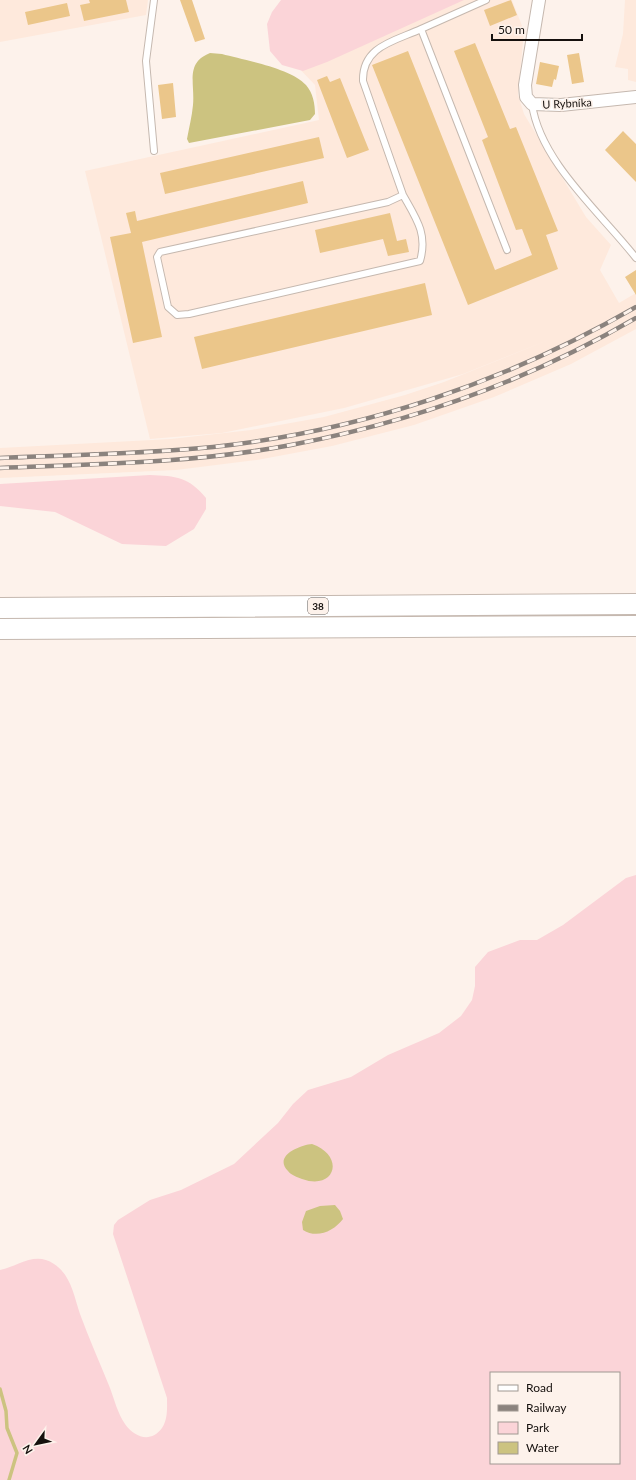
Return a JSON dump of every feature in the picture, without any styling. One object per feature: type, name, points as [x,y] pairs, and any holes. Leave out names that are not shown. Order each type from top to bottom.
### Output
[{"type":"highway","name":"38","points":[[0,608],[636,604]]},
{"type":"highway","name":"38","points":[[0,629],[636,626]]},
{"type":"street","name":"U Rybníka","points":[[539,0],[525,85],[526,97],[532,104],[561,105],[636,97]]},
{"type":"lane","points":[[154,0],[146,60],[154,151]]},
{"type":"lane","points":[[403,195],[388,202],[160,252],[157,256],[168,307],[177,315],[189,314],[420,262],[424,250],[423,236],[415,216],[403,195],[363,81],[363,70],[367,58],[377,49],[486,0]]},
{"type":"lane","points":[[421,29],[507,250]]},
{"type":"lane","points":[[532,104],[537,122],[546,142],[568,177],[584,199],[636,258]]},
{"type":"shaded area","points":[[0,0],[148,0],[146,15],[0,42]]},
{"type":"shaded area","points":[[445,0],[512,0],[524,31],[518,95],[524,114],[586,217],[611,245],[600,270],[619,303],[636,293],[636,329],[571,364],[494,397],[414,425],[332,446],[257,460],[176,470],[0,478],[0,448],[171,439],[251,430],[324,417],[405,395],[444,382],[551,339],[463,374],[344,408],[222,433],[150,439],[85,171],[319,120],[315,85],[293,62]]},
{"type":"shaded area","points":[[625,0],[636,0],[636,82],[628,80],[628,69],[615,67],[623,34]]},
{"type":"green space","points":[[281,0],[464,0],[327,62],[303,71],[282,65],[270,51],[267,24],[272,12]]},
{"type":"green space","points":[[150,475],[175,477],[181,479],[194,486],[206,498],[206,509],[194,529],[166,546],[122,544],[55,512],[0,506],[0,484]]},
{"type":"green space","points":[[636,875],[636,1480],[0,1480],[0,1270],[34,1259],[47,1260],[60,1269],[71,1286],[83,1323],[118,1411],[125,1424],[133,1433],[143,1437],[153,1436],[158,1433],[165,1421],[167,1413],[167,1398],[113,1234],[114,1225],[118,1220],[150,1200],[181,1190],[234,1164],[278,1123],[293,1104],[308,1090],[351,1077],[388,1055],[439,1033],[461,1016],[472,1000],[475,986],[475,967],[488,952],[520,940],[537,940],[563,925],[626,878]]},
{"type":"water","points":[[210,53],[222,54],[267,65],[299,79],[306,85],[312,95],[315,114],[310,120],[189,143],[187,139],[193,105],[194,68],[202,57]]},
{"type":"water","points":[[312,1144],[323,1149],[329,1156],[332,1164],[332,1170],[329,1176],[322,1180],[313,1181],[302,1179],[291,1174],[284,1166],[286,1156],[290,1152]]},
{"type":"water","points":[[335,1205],[340,1211],[343,1219],[335,1227],[319,1234],[308,1233],[303,1230],[302,1222],[306,1211],[320,1206]]},
{"type":"building","points":[[89,0],[126,0],[129,12],[84,21],[80,5],[90,3]]},
{"type":"building","points":[[180,0],[192,0],[205,39],[195,42]]},
{"type":"building","points":[[511,0],[517,15],[490,26],[484,10]]},
{"type":"building","points":[[67,3],[70,16],[28,25],[25,12]]},
{"type":"building","points":[[475,43],[510,129],[516,127],[558,231],[546,235],[558,269],[468,305],[372,65],[408,51],[495,270],[532,255],[522,229],[516,230],[482,140],[488,137],[454,51]]},
{"type":"building","points":[[579,53],[584,82],[572,84],[567,55]]},
{"type":"building","points":[[540,62],[559,66],[556,80],[554,79],[552,87],[536,84]]},
{"type":"building","points":[[327,76],[330,82],[340,78],[369,150],[347,158],[317,80]]},
{"type":"building","points":[[173,83],[176,117],[162,119],[158,85]]},
{"type":"building","points":[[623,131],[636,144],[636,182],[605,150]]},
{"type":"building","points":[[319,137],[324,158],[165,194],[160,173]]},
{"type":"building","points":[[303,181],[308,203],[142,242],[162,337],[133,343],[110,237],[131,233],[126,213],[135,211],[137,221]]},
{"type":"building","points":[[390,213],[397,241],[406,239],[409,252],[388,256],[383,239],[320,253],[315,230]]},
{"type":"building","points":[[636,270],[636,295],[625,277]]},
{"type":"building","points":[[425,283],[432,315],[202,369],[194,337]]},
{"type":"waterway","points":[[0,1389],[6,1411],[7,1428],[17,1453],[9,1480]]},
{"type":"railway","points":[[0,458],[133,453],[213,447],[324,429],[432,399],[484,380],[587,334],[636,307]]},
{"type":"railway","points":[[0,468],[110,464],[219,456],[291,445],[336,435],[381,424],[469,396],[554,361],[636,318]]}]
